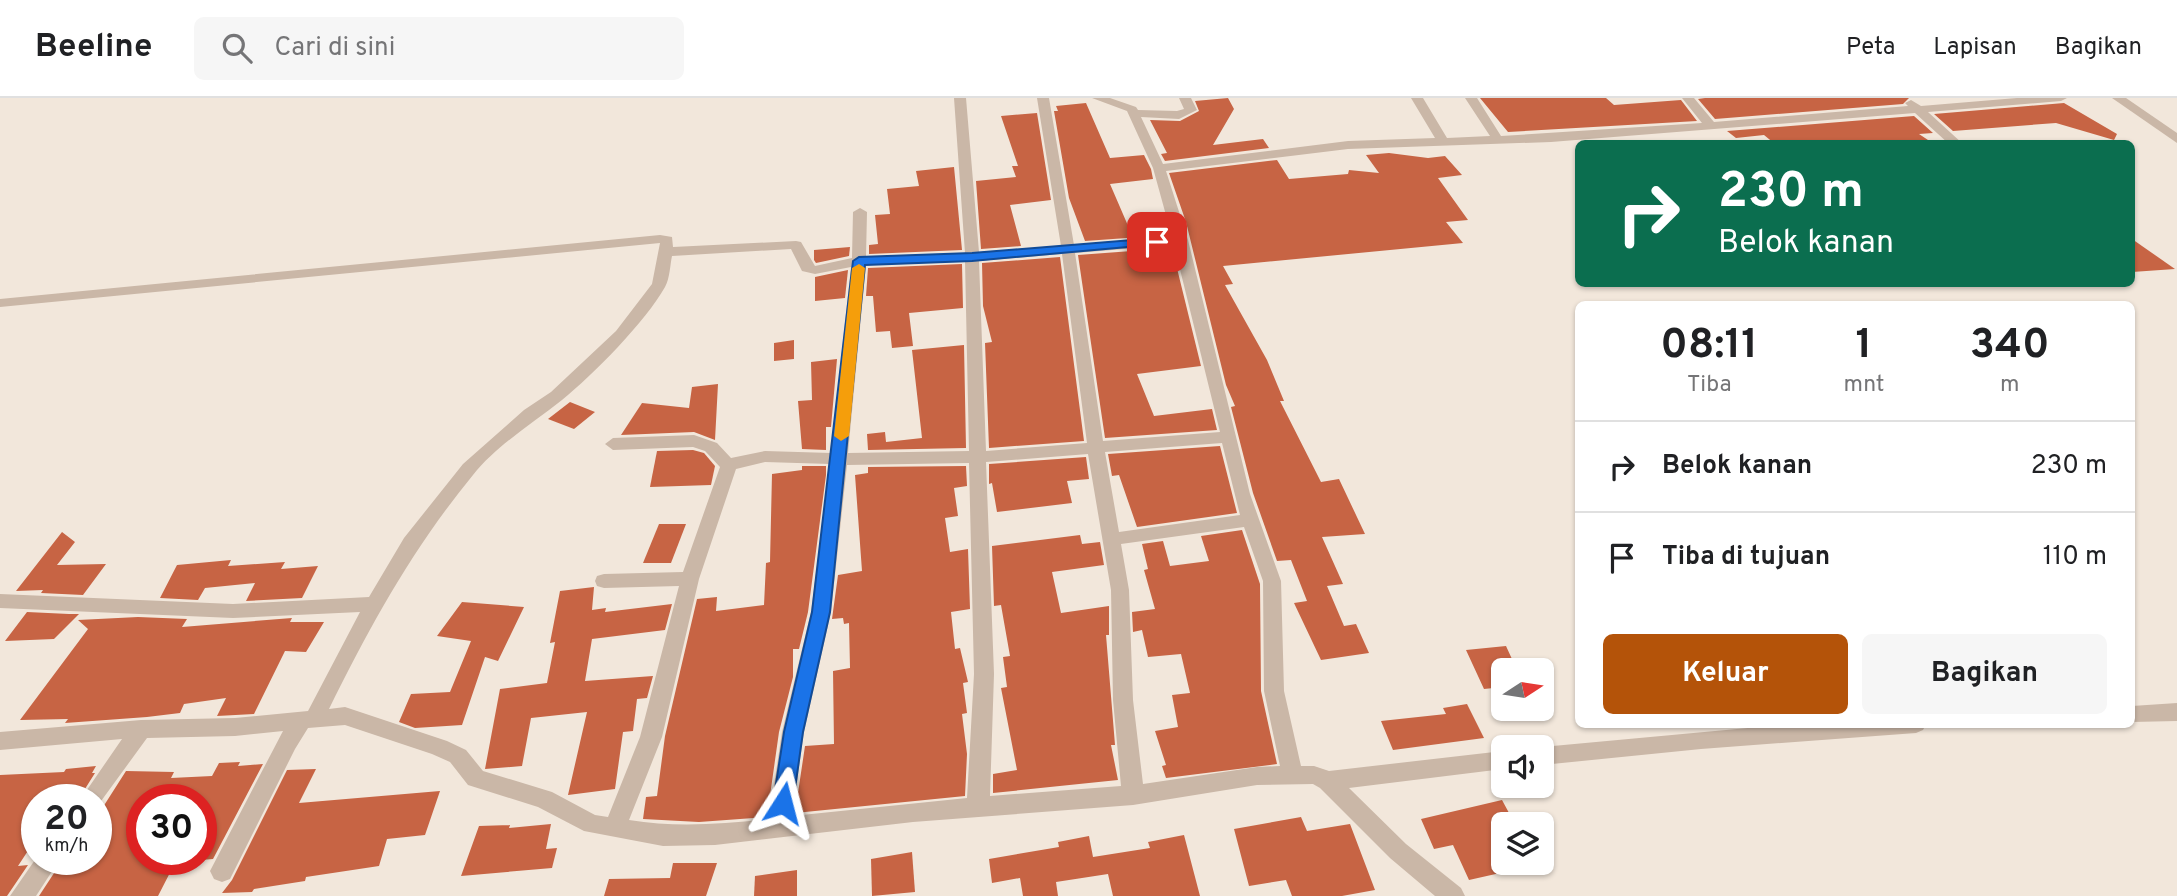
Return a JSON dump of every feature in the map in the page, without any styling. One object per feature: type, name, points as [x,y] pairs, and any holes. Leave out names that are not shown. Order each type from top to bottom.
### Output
[{"type":"street","points":[[960,98],[972,257],[985,674],[978,809]]},
{"type":"street","points":[[1043,98],[1120,590],[1124,699],[1133,795]]},
{"type":"street","points":[[1098,98],[1126,106],[1132,113],[1159,168],[1181,240],[1197,320],[1229,437],[1241,494],[1272,581],[1274,691],[1292,774]]},
{"type":"street","points":[[1132,113],[1183,114],[1191,110],[1185,98]]},
{"type":"street","points":[[1417,98],[1443,141]]},
{"type":"street","points":[[1471,98],[1498,140]]},
{"type":"street","points":[[1688,98],[1710,125]]},
{"type":"street","points":[[1159,168],[1348,145],[1498,140],[1710,125],[1911,103],[2061,98]]},
{"type":"street","points":[[2118,98],[2177,139]]},
{"type":"street","points":[[1911,103],[1952,140]]},
{"type":"street","points":[[779,827],[793,732],[821,612],[859,261],[860,212]]},
{"type":"street","points":[[0,303],[660,239],[667,240],[674,252]]},
{"type":"street","points":[[674,252],[796,245],[810,269],[859,261],[972,257],[1181,240]]},
{"type":"street","points":[[222,871],[287,743],[321,718],[349,646],[410,543],[468,468],[530,414],[557,396],[621,334],[659,285],[674,252]]},
{"type":"street","points":[[615,828],[651,737],[690,579],[729,466],[738,460],[766,457],[978,457],[1229,437]]},
{"type":"street","points":[[613,444],[694,441],[711,447],[729,466]]},
{"type":"street","points":[[1112,539],[1252,520]]},
{"type":"street","points":[[604,581],[690,579]]},
{"type":"street","points":[[0,601],[233,611],[375,604]]},
{"type":"street","points":[[2135,714],[2177,712]]},
{"type":"street","points":[[0,741],[141,729],[235,727],[321,718],[439,747],[458,756],[476,778],[544,799],[592,824],[632,833],[685,836],[913,812],[1133,795],[1257,776],[1314,775],[1328,781],[1398,851],[1453,896]]},
{"type":"street","points":[[1554,755],[1844,728]]},
{"type":"street","points":[[102,784],[141,729]]},
{"type":"street","points":[[1328,781],[1491,762]]},
{"type":"street","points":[[22,896],[38,875]]},
{"type":"building","points":[[1228,98],[1234,109],[1213,145],[1263,139],[1269,148],[1165,161],[1161,154],[1167,153],[1150,120],[1180,121],[1199,111],[1195,101]]},
{"type":"building","points":[[1480,98],[1606,98],[1614,105],[1681,100],[1697,121],[1508,132]]},
{"type":"building","points":[[1909,98],[1903,104],[1715,119],[1698,99]]},
{"type":"building","points":[[1086,103],[1110,158],[1144,155],[1151,169],[1153,179],[1110,184],[1129,228],[1166,224],[1169,235],[1085,241],[1069,198],[1054,111],[1058,111],[1056,106]]},
{"type":"building","points":[[2064,103],[2117,134],[2114,140],[2056,123],[1953,131],[1934,114]]},
{"type":"building","points":[[1037,113],[1051,200],[1010,205],[1021,246],[981,249],[976,181],[1016,177],[1012,166],[1018,166],[1001,116]]},
{"type":"building","points":[[1914,116],[1933,133],[1919,134],[1928,140],[1770,140],[1764,135],[1736,138],[1727,131]]},
{"type":"building","points":[[1389,153],[1428,158],[1445,156],[1462,175],[1438,178],[1468,220],[1446,222],[1463,243],[1223,266],[1233,284],[1225,285],[1267,360],[1284,401],[1280,401],[1321,482],[1339,479],[1365,534],[1322,537],[1343,584],[1327,586],[1344,626],[1356,624],[1369,653],[1321,660],[1294,603],[1307,601],[1291,560],[1277,561],[1253,493],[1231,407],[1235,406],[1226,385],[1186,222],[1169,173],[1277,160],[1289,179],[1348,174],[1349,170],[1379,173],[1366,155]]},
{"type":"building","points":[[954,167],[962,250],[869,254],[869,245],[878,244],[875,215],[890,214],[887,189],[919,186],[916,171]]},
{"type":"building","points":[[2135,241],[2175,269],[2135,272]]},
{"type":"building","points":[[850,247],[849,256],[816,263],[814,260],[814,250]]},
{"type":"building","points":[[1172,248],[1201,366],[1137,374],[1154,416],[1212,409],[1217,430],[1105,438],[1078,255]]},
{"type":"building","points":[[1060,257],[1084,441],[989,448],[985,343],[992,342],[983,306],[982,263]]},
{"type":"building","points":[[962,264],[963,308],[909,313],[913,346],[892,348],[890,331],[876,332],[873,296],[866,296],[868,268]]},
{"type":"building","points":[[848,270],[845,298],[815,301],[815,277]]},
{"type":"building","points":[[794,340],[794,359],[774,361],[774,343]]},
{"type":"building","points":[[964,345],[966,448],[868,450],[867,434],[885,432],[886,442],[922,438],[912,350]]},
{"type":"building","points":[[837,359],[831,427],[826,427],[826,450],[802,449],[798,401],[812,400],[811,362]]},
{"type":"building","points":[[718,384],[715,440],[694,432],[621,435],[642,403],[689,408],[692,387]]},
{"type":"building","points":[[570,402],[595,412],[574,429],[548,419]]},
{"type":"building","points":[[1220,446],[1237,513],[1137,527],[1119,475],[1112,476],[1108,454]]},
{"type":"building","points":[[693,450],[704,453],[715,466],[711,485],[650,487],[657,451]]},
{"type":"building","points":[[1086,457],[1089,479],[1067,481],[1072,503],[997,512],[992,483],[989,484],[989,464]]},
{"type":"building","points":[[802,466],[826,466],[826,475],[808,612],[799,649],[793,649],[793,677],[779,732],[767,817],[699,822],[643,819],[646,797],[657,796],[665,736],[697,599],[717,597],[716,611],[764,605],[766,563],[770,562],[772,474],[802,470]]},
{"type":"building","points":[[966,466],[967,486],[954,488],[958,516],[945,518],[950,552],[968,549],[970,609],[951,612],[955,649],[960,648],[968,682],[963,683],[967,713],[962,714],[967,754],[965,796],[795,813],[805,746],[834,744],[833,671],[850,668],[849,623],[844,624],[843,618],[832,619],[838,575],[862,571],[855,475],[868,473],[868,467]]},
{"type":"building","points":[[659,524],[686,524],[671,563],[643,563]]},
{"type":"building","points":[[1242,530],[1260,584],[1261,691],[1277,764],[1166,778],[1162,766],[1166,765],[1155,731],[1178,727],[1172,695],[1190,693],[1181,654],[1148,657],[1142,630],[1133,632],[1132,612],[1155,609],[1144,570],[1148,569],[1142,544],[1163,541],[1170,566],[1209,561],[1201,536]]},
{"type":"building","points":[[62,532],[75,542],[57,565],[106,564],[83,595],[41,593],[43,590],[16,591]]},
{"type":"building","points":[[1080,535],[1082,544],[1100,542],[1104,565],[1052,572],[1061,613],[1109,606],[1109,635],[1106,635],[1115,745],[1111,745],[1118,780],[993,793],[993,774],[1017,770],[1001,688],[1007,687],[1003,657],[1010,656],[1001,605],[994,606],[992,546]]},
{"type":"building","points":[[231,560],[228,566],[285,562],[281,569],[318,566],[302,598],[246,601],[255,583],[205,588],[198,600],[160,598],[177,565]]},
{"type":"building","points":[[594,587],[592,610],[606,608],[605,612],[672,604],[665,630],[592,639],[585,681],[653,676],[647,698],[637,699],[633,731],[623,732],[615,789],[568,795],[587,712],[531,718],[522,766],[485,769],[500,689],[547,683],[555,642],[550,643],[560,591]]},
{"type":"building","points":[[462,602],[524,607],[498,661],[485,657],[462,725],[415,728],[399,722],[411,694],[450,692],[471,641],[437,636]]},
{"type":"building","points":[[27,612],[79,614],[54,639],[5,641]]},
{"type":"building","points":[[138,617],[187,619],[182,627],[292,618],[290,622],[324,622],[306,652],[285,651],[254,714],[217,716],[226,698],[184,704],[180,713],[147,717],[65,723],[68,719],[20,720],[88,629],[78,620]]},
{"type":"building","points":[[1506,646],[1512,658],[1491,658],[1491,688],[1484,689],[1466,650]]},
{"type":"building","points":[[1467,704],[1484,738],[1393,750],[1381,721],[1446,714],[1443,708]]},
{"type":"building","points":[[240,762],[238,766],[263,764],[217,851],[217,784],[126,784],[126,875],[169,875],[158,896],[39,896],[53,875],[112,875],[112,793],[126,771],[174,772],[171,778],[212,776],[219,763]]},
{"type":"building","points":[[96,766],[88,784],[21,784],[21,861],[18,866],[21,866],[21,875],[7,896],[0,896],[0,775],[64,772],[66,769]]},
{"type":"building","points":[[316,769],[299,803],[440,791],[425,835],[387,839],[379,866],[306,877],[305,881],[254,889],[252,892],[222,893],[232,880],[287,770]]},
{"type":"building","points":[[1502,800],[1508,812],[1491,812],[1491,875],[1469,880],[1453,845],[1434,849],[1421,819]]},
{"type":"building","points":[[1301,817],[1307,831],[1350,824],[1375,890],[1342,896],[1292,896],[1286,880],[1249,886],[1234,829]]},
{"type":"building","points":[[551,824],[546,849],[557,848],[552,868],[461,876],[479,826],[510,825],[509,828]]},
{"type":"building","points":[[1184,835],[1200,896],[1113,896],[1108,874],[1056,882],[1058,896],[1023,896],[1020,878],[992,883],[989,859],[1059,847],[1058,842],[1089,836],[1093,857],[1150,848],[1148,842]]},
{"type":"building","points":[[912,852],[915,892],[872,896],[871,859]]},
{"type":"building","points":[[673,863],[717,863],[706,896],[604,896],[609,879],[670,878]]},
{"type":"building","points":[[797,870],[797,896],[754,896],[755,876]]},
{"type":"slow traffic","points":[[841,436],[859,268]]},
{"type":"route","points":[[783,803],[793,732],[821,612],[859,261],[972,257],[1157,242]]}]
